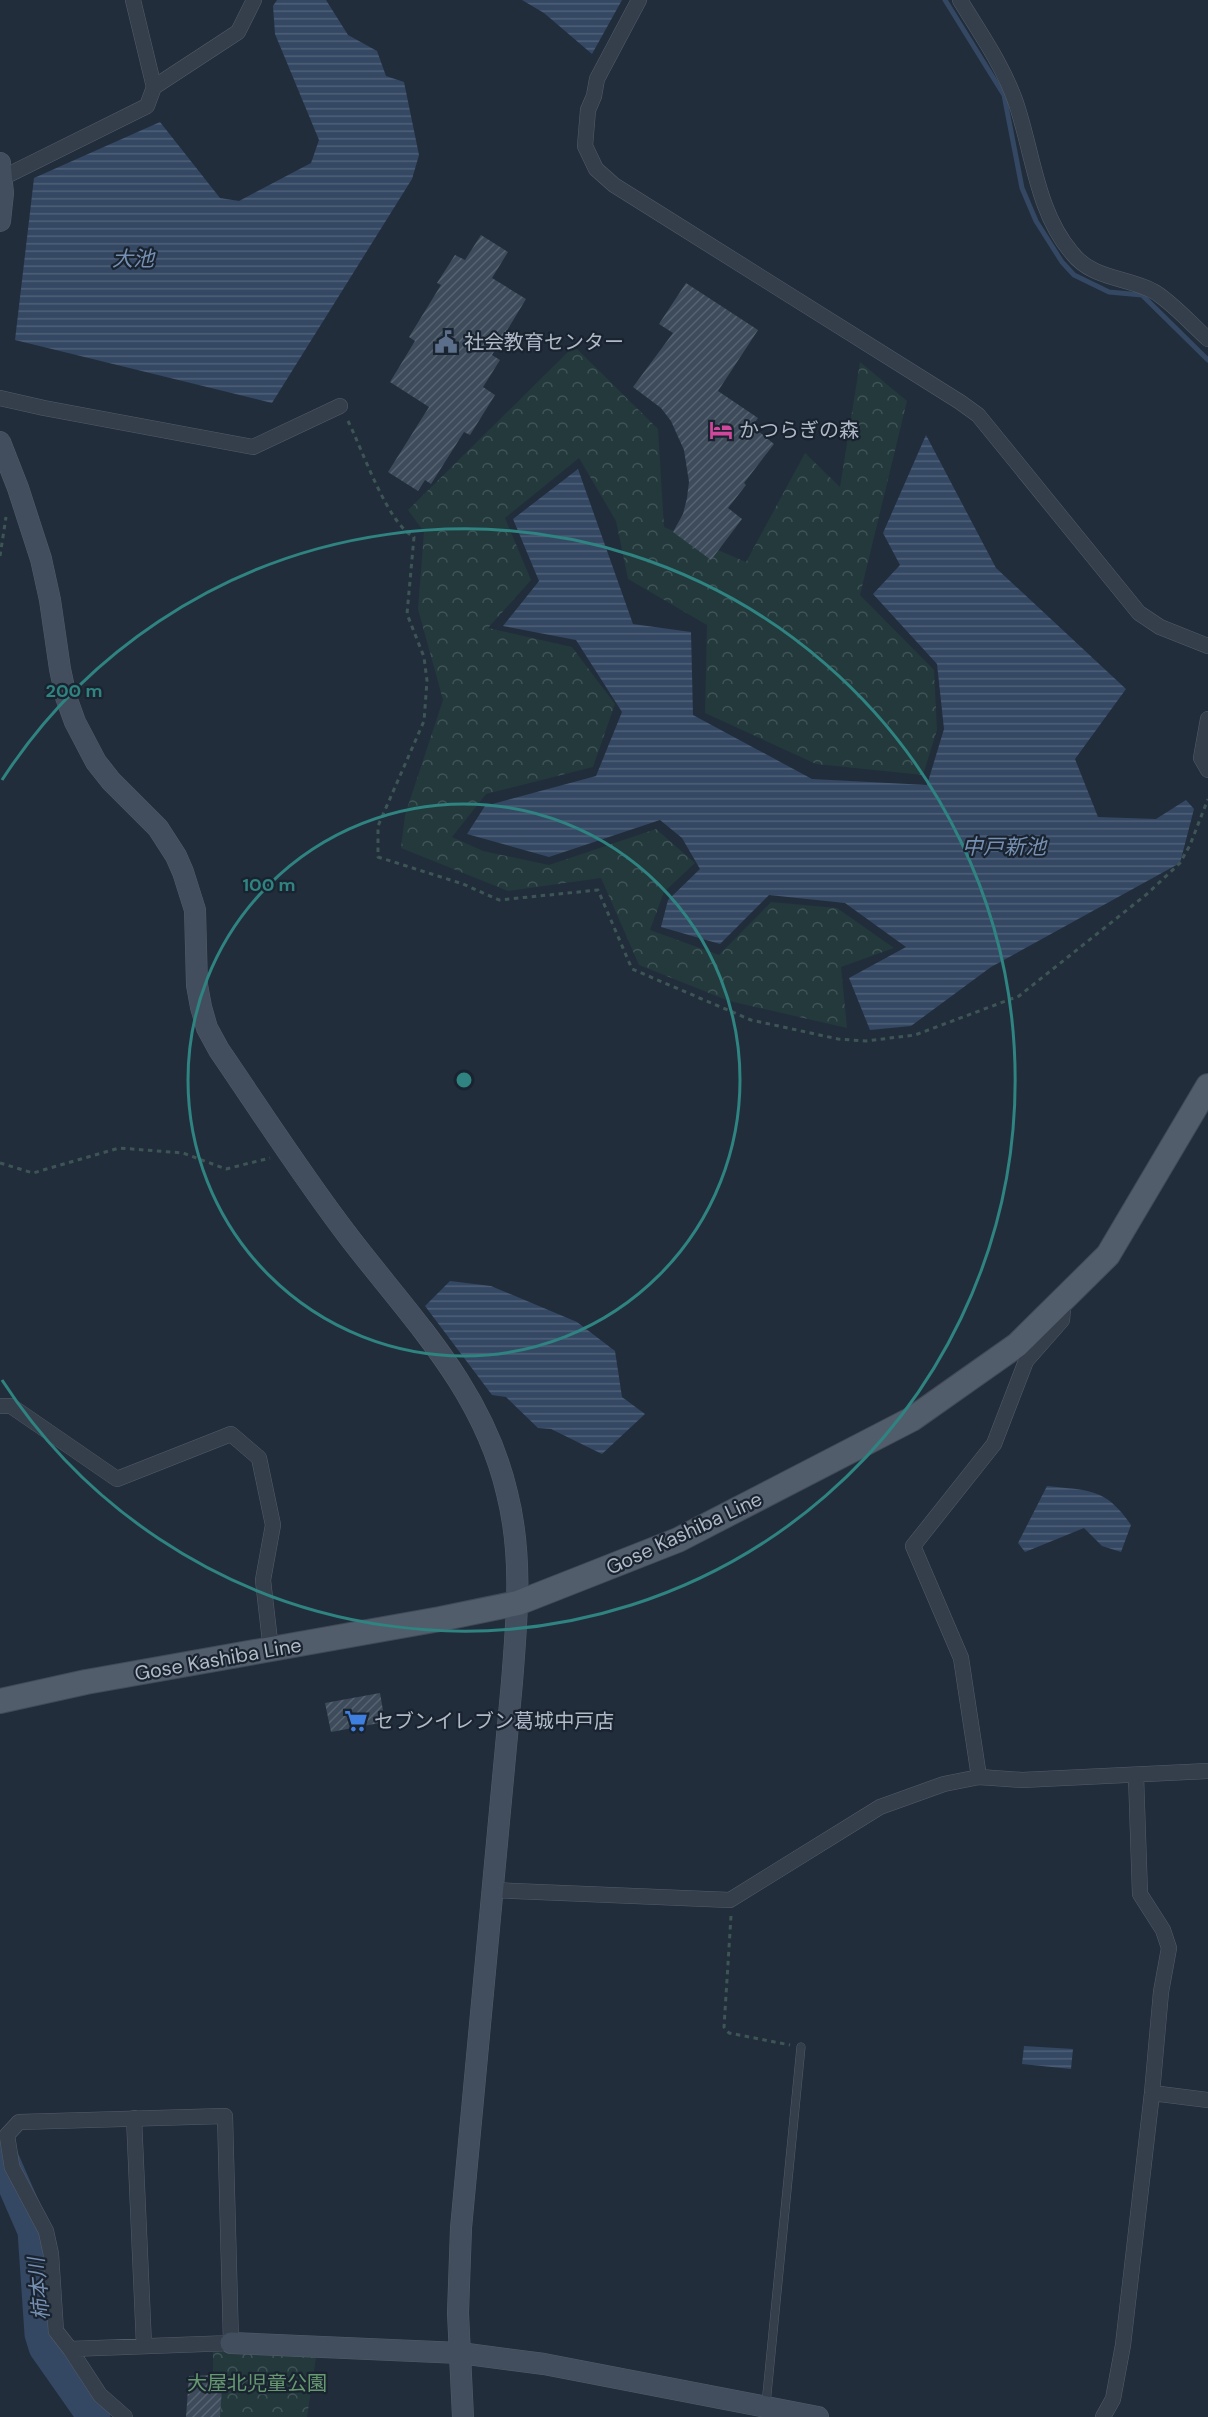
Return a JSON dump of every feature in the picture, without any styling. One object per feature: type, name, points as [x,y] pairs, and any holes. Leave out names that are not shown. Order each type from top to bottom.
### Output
[{"type":"main road","name":"Gose Kashiba Line","points":[[0,1701],[86,1682],[271,1650],[518,1603],[678,1540],[912,1419],[1016,1360],[1065,1298],[1108,1255],[1208,1086]]},
{"type":"street","points":[[0,221],[1,171],[147,106],[154,87],[133,0]]},
{"type":"street","points":[[154,87],[238,32],[254,0]]},
{"type":"street","points":[[639,0],[597,79],[594,96],[588,110],[585,146],[597,169],[614,185],[978,415],[1139,613],[1160,627],[1208,646]]},
{"type":"street","points":[[960,0],[1005,74],[1016,102],[1045,204],[1056,231],[1073,255],[1092,270],[1112,278],[1135,282],[1156,293],[1208,339]]},
{"type":"street","points":[[0,398],[253,447],[340,406]]},
{"type":"street","points":[[0,442],[18,488],[41,560],[50,600],[60,669],[66,697],[75,722],[96,762],[111,781],[151,820],[176,856],[195,910],[197,985],[207,1028],[219,1050],[349,1238],[452,1368],[470,1397],[496,1456],[507,1491],[519,1570],[518,1603],[461,2228],[458,2302],[463,2417]]},
{"type":"street","points":[[1208,719],[1202,758],[1208,770]]},
{"type":"street","points":[[979,1777],[961,1658],[913,1546],[994,1444],[1016,1360]]},
{"type":"street","points":[[0,1406],[11,1406],[117,1479],[231,1434],[259,1458],[273,1525],[263,1580],[271,1650]]},
{"type":"street","points":[[493,1890],[732,1899],[880,1807],[944,1784],[979,1777],[1022,1780],[1208,1771]]},
{"type":"street","points":[[1103,2417],[1113,2399],[1123,2345],[1152,2093],[1161,1992],[1170,1948],[1163,1930],[1140,1894],[1136,1776]]},
{"type":"street","points":[[1152,2093],[1208,2100]]},
{"type":"street","points":[[125,2417],[100,2395],[56,2331],[51,2254],[46,2231],[12,2167],[7,2135],[19,2122],[225,2116],[231,2343]]},
{"type":"street","points":[[134,2118],[144,2345]]},
{"type":"street","points":[[70,2349],[231,2343],[460,2353],[544,2364],[761,2410],[818,2417]]},
{"type":"lane","points":[[761,2410],[801,2047]]},
{"type":"path","points":[[340,406],[393,518],[405,533],[414,537],[407,614],[424,657],[427,681],[424,721],[378,826],[378,857],[463,884],[499,900],[598,890],[632,969],[750,1020],[838,1039],[866,1041],[915,1035],[1019,996],[1146,894],[1180,862],[1190,845],[1208,799]]},
{"type":"path","points":[[0,1163],[33,1173],[119,1148],[183,1153],[226,1169],[290,1154]]},
{"type":"path","points":[[732,1899],[724,2026],[729,2033],[801,2047]]},
{"type":"green space","points":[[574,346],[658,429],[664,527],[746,562],[805,453],[840,487],[860,362],[907,401],[860,595],[934,670],[937,730],[923,775],[816,764],[705,713],[707,625],[628,579],[616,521],[579,458],[505,518],[531,580],[488,628],[572,647],[615,704],[593,767],[486,794],[452,837],[483,851],[549,865],[656,829],[695,863],[664,892],[650,930],[719,955],[771,902],[837,908],[894,948],[841,967],[847,1028],[729,1001],[639,965],[601,878],[508,891],[401,848],[405,815],[443,700],[418,609],[424,532],[408,510]]},
{"type":"green space","name":"大屋北児童公園","points":[[213,2347],[317,2351],[307,2417],[220,2417],[223,2376],[213,2375]]},
{"type":"water","name":"大池","points":[[277,0],[326,0],[348,35],[377,51],[386,76],[404,82],[419,155],[412,179],[272,403],[15,340],[34,178],[160,122],[220,198],[239,201],[311,163],[319,140],[275,34],[273,6]]},
{"type":"water","points":[[522,0],[622,0],[592,54],[544,13]]},
{"type":"water","name":"中戸新池","points":[[926,435],[996,568],[1126,689],[1075,759],[1098,817],[1156,819],[1186,800],[1194,809],[1180,863],[991,967],[911,1026],[870,1030],[849,978],[906,947],[845,903],[769,895],[720,944],[661,927],[668,900],[700,869],[682,838],[660,820],[549,857],[467,834],[485,806],[596,776],[622,712],[576,640],[503,626],[539,581],[513,519],[578,469],[633,624],[691,632],[693,715],[812,779],[927,785],[944,729],[937,664],[873,594],[900,565],[883,533]]},
{"type":"water","points":[[450,1281],[491,1286],[577,1322],[615,1351],[622,1397],[645,1414],[602,1454],[551,1429],[538,1428],[506,1397],[492,1395],[425,1306]]},
{"type":"water","points":[[1047,1486],[1095,1493],[1113,1504],[1131,1525],[1121,1552],[1102,1546],[1084,1528],[1025,1552],[1018,1543]]},
{"type":"water","points":[[1024,2046],[1073,2049],[1071,2069],[1022,2064]]},
{"type":"building","points":[[481,235],[508,252],[492,278],[526,299],[492,355],[500,360],[483,387],[495,395],[470,435],[464,432],[431,484],[425,480],[418,491],[388,472],[429,407],[390,382],[415,341],[409,337],[441,285],[437,283],[455,255],[465,260]]},
{"type":"building","points":[[686,283],[758,330],[718,391],[758,418],[752,426],[774,444],[728,508],[742,519],[711,560],[673,532],[683,514],[687,498],[689,482],[684,450],[671,421],[661,408],[633,387],[673,333],[659,324]]},
{"type":"building","points":[[380,1693],[385,1722],[331,1732],[325,1703]]},
{"type":"building","points":[[223,2375],[220,2417],[186,2417],[189,2376]]},
{"type":"waterway","points":[[945,0],[1004,95],[1022,188],[1036,221],[1062,262],[1074,275],[1109,292],[1142,295],[1208,360]]},
{"type":"waterway","name":"柿本川","points":[[0,2153],[34,2231],[41,2334],[45,2347],[94,2417]]},
{"type":"place","name":"社会教育センター","points":[[446,342]]},
{"type":"place","name":"かつらぎの森","points":[[721,430]]},
{"type":"place","name":"セブンイレブン葛城中戸店","points":[[356,1721]]}]
